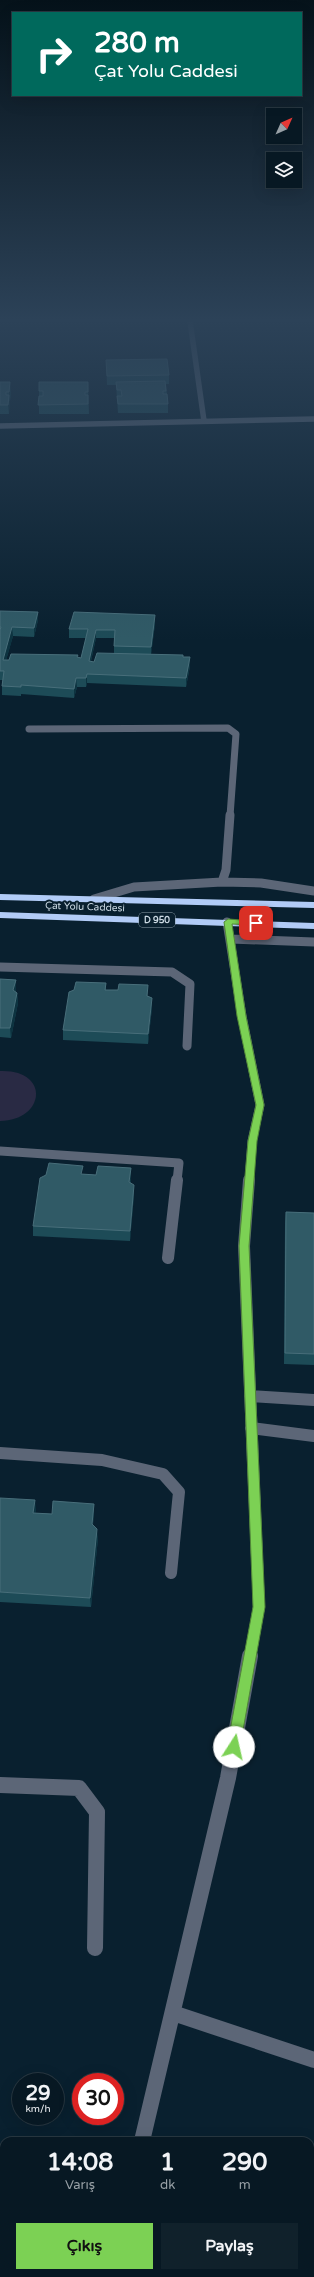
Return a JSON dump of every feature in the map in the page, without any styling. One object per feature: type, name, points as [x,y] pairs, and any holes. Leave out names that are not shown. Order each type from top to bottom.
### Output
[{"type":"highway","name":"Çat Yolu Caddesi","points":[[0,897],[314,905]]},
{"type":"highway","name":"Çat Yolu Caddesi","points":[[0,915],[314,926]]},
{"type":"street","points":[[29,729],[204,727],[228,728],[236,734],[226,870],[222,882]]},
{"type":"street","points":[[94,899],[134,887],[222,882],[261,883],[314,891]]},
{"type":"street","points":[[143,2137],[228,1778],[259,1607],[244,1246],[252,1141],[260,1105],[242,1016],[228,922]]},
{"type":"street","points":[[231,939],[314,942]]},
{"type":"street","points":[[0,966],[172,972],[190,984],[187,1046]]},
{"type":"street","points":[[0,1152],[179,1163],[168,1258]]},
{"type":"street","points":[[250,1396],[314,1400]]},
{"type":"street","points":[[251,1428],[314,1436]]},
{"type":"street","points":[[0,1453],[102,1460],[163,1474],[179,1492],[171,1573]]},
{"type":"street","points":[[0,1785],[79,1788],[97,1812],[95,1948]]},
{"type":"street","points":[[173,2013],[314,2060]]},
{"type":"shaded area","points":[[0,1071],[16,1073],[28,1078],[34,1086],[36,1095],[33,1104],[26,1112],[15,1118],[0,1121]]},
{"type":"building","points":[[0,611],[38,612],[34,628],[12,627],[3,660],[9,660],[11,654],[78,655],[77,657],[81,658],[88,629],[69,629],[74,612],[155,615],[151,647],[114,646],[115,630],[96,630],[89,661],[94,662],[97,653],[183,655],[183,657],[190,657],[186,678],[87,674],[86,678],[76,678],[74,689],[21,685],[21,687],[2,686],[4,671],[0,671]]},
{"type":"building","points":[[0,979],[16,980],[13,990],[17,993],[10,1028],[0,1028]]},
{"type":"building","points":[[76,982],[106,983],[105,990],[118,990],[119,984],[148,985],[147,996],[152,998],[148,1034],[63,1030],[69,992],[74,990]]},
{"type":"building","points":[[49,1163],[83,1166],[81,1174],[96,1175],[98,1166],[131,1168],[129,1182],[134,1185],[130,1231],[33,1226],[40,1178],[46,1175]]},
{"type":"building","points":[[286,1212],[314,1213],[314,1354],[285,1353]]},
{"type":"building","points":[[0,1498],[35,1500],[33,1513],[52,1514],[53,1501],[94,1504],[92,1524],[97,1529],[90,1598],[0,1592]]},
{"type":"route","points":[[234,1747],[259,1607],[244,1246],[252,1141],[260,1105],[242,1016],[228,922],[256,923]]}]
